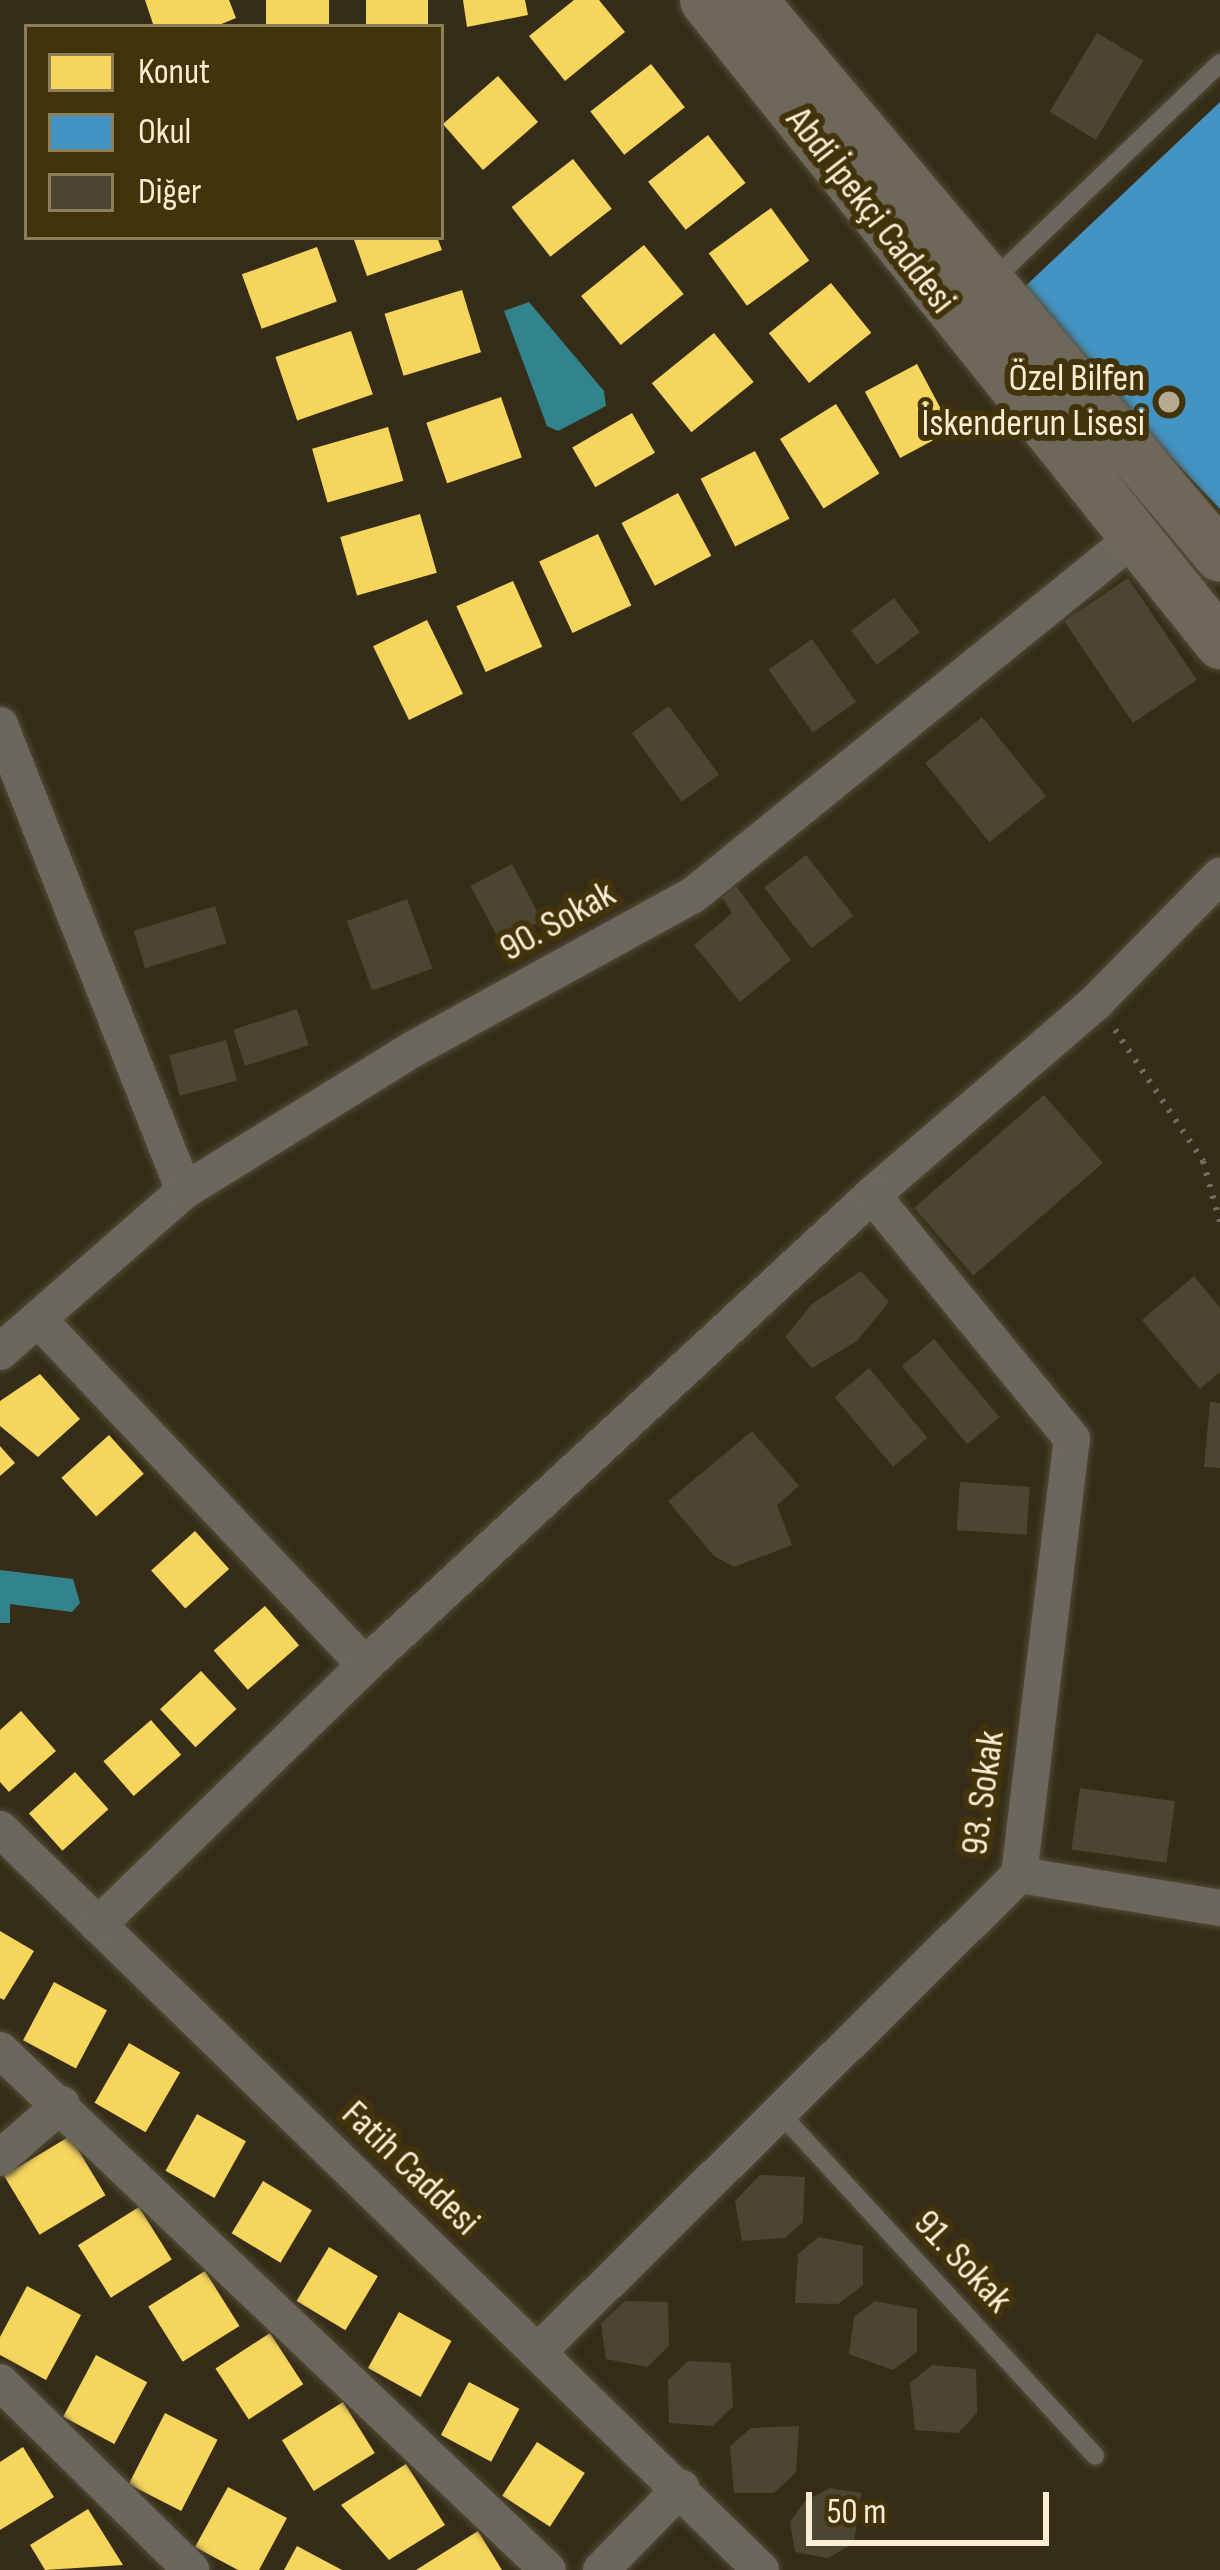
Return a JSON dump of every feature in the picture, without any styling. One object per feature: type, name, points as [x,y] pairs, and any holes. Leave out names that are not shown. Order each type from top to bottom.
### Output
[{"type":"street","name":"Abdi İpekçi Caddesi","points":[[705,0],[908,262],[1220,644]]},
{"type":"street","name":"Abdi İpekçi Caddesi","points":[[751,0],[983,259],[1220,556]]},
{"type":"street","name":"90. Sokak","points":[[0,1352],[184,1191],[415,1048],[692,896],[1136,536]]},
{"type":"street","points":[[0,725],[12,797],[184,1191]]},
{"type":"street","points":[[98,1925],[364,1665],[872,1195],[1096,1002],[1220,876]]},
{"type":"street","name":"93. Sokak","points":[[539,2351],[1019,1875],[1072,1439],[872,1195]]},
{"type":"street","points":[[38,1319],[364,1665]]},
{"type":"street","name":"Fatih Caddesi","points":[[0,1828],[761,2570]]},
{"type":"street","points":[[1019,1875],[1220,1907]]},
{"type":"street","points":[[0,2050],[548,2570]]},
{"type":"street","points":[[0,2158],[62,2104]]},
{"type":"street","points":[[0,2382],[191,2570]]},
{"type":"street","points":[[601,2570],[681,2488]]},
{"type":"lane","points":[[983,259],[1220,63]]},
{"type":"lane","name":"91. Sokak","points":[[779,2112],[1095,2456]]},
{"type":"path","points":[[1096,1002],[1203,1161],[1220,1222]]},
{"type":"water","points":[[529,302],[604,391],[606,406],[558,431],[547,426],[504,311]]},
{"type":"water","points":[[0,1570],[73,1579],[80,1603],[72,1612],[10,1604],[10,1623],[0,1623]]},
{"type":"building: Konut","points":[[145,0],[229,0],[236,18],[221,24],[153,24]]},
{"type":"building: Konut","points":[[266,0],[329,0],[329,24],[266,24]]},
{"type":"building: Konut","points":[[366,0],[428,0],[428,24],[366,24]]},
{"type":"building: Konut","points":[[463,0],[525,0],[528,15],[467,27]]},
{"type":"building: Konut","points":[[574,0],[599,0],[625,32],[565,81],[529,36]]},
{"type":"building: Konut","points":[[651,64],[685,107],[624,155],[590,111]]},
{"type":"building: Konut","points":[[498,76],[538,122],[483,170],[444,123]]},
{"type":"building: Konut","points":[[708,135],[746,183],[686,230],[648,182]]},
{"type":"building: Konut","points":[[573,159],[612,209],[550,257],[512,207]]},
{"type":"building: Konut","points":[[771,208],[809,261],[747,306],[709,253]]},
{"type":"building: Konut","points":[[354,240],[438,240],[442,250],[367,276]]},
{"type":"building: Konut","points":[[644,245],[684,294],[621,345],[581,296]]},
{"type":"building: Konut","points":[[317,247],[337,302],[262,329],[242,274]]},
{"type":"building: Konut","points":[[831,283],[871,333],[809,383],[769,333]]},
{"type":"building: Konut","points":[[462,290],[481,352],[404,376],[385,314]]},
{"type":"building: Konut","points":[[351,331],[373,394],[297,420],[275,357]]},
{"type":"building: Konut","points":[[714,333],[754,382],[691,432],[652,383]]},
{"type":"building: Konut","points":[[917,364],[952,430],[900,458],[865,392]]},
{"type":"building: Konut","points":[[501,397],[522,458],[447,483],[426,423]]},
{"type":"building: Konut","points":[[836,404],[879,474],[823,509],[780,439]]},
{"type":"building: Konut","points":[[632,413],[655,453],[595,487],[572,448]]},
{"type":"building: Konut","points":[[388,427],[403,481],[327,503],[312,449]]},
{"type":"building: Konut","points":[[755,451],[790,519],[735,546],[701,479]]},
{"type":"building: Konut","points":[[678,493],[711,556],[655,586],[621,523]]},
{"type":"building: Konut","points":[[420,514],[437,573],[357,596],[340,537]]},
{"type":"building: Konut","points":[[598,534],[631,606],[572,633],[539,561]]},
{"type":"building: Konut","points":[[513,581],[542,647],[486,672],[456,606]]},
{"type":"building: Konut","points":[[427,620],[463,694],[409,720],[373,646]]},
{"type":"building: Konut","points":[[40,1374],[80,1419],[38,1457],[0,1426],[0,1401]]},
{"type":"building: Konut","points":[[109,1435],[144,1474],[96,1516],[61,1478]]},
{"type":"building: Konut","points":[[0,1446],[15,1463],[0,1476]]},
{"type":"building: Konut","points":[[195,1531],[229,1569],[185,1608],[151,1570]]},
{"type":"building: Konut","points":[[265,1606],[299,1645],[248,1690],[214,1651]]},
{"type":"building: Konut","points":[[201,1671],[236,1709],[196,1747],[160,1709]]},
{"type":"building: Konut","points":[[21,1711],[56,1751],[9,1792],[0,1782],[0,1730]]},
{"type":"building: Konut","points":[[151,1720],[181,1755],[134,1796],[103,1761]]},
{"type":"building: Konut","points":[[75,1772],[108,1809],[62,1851],[29,1813]]},
{"type":"building: Konut","points":[[0,1931],[34,1951],[4,2000],[0,1998]]},
{"type":"building: Konut","points":[[54,1982],[107,2010],[76,2068],[23,2040]]},
{"type":"building: Konut","points":[[129,2043],[180,2072],[146,2132],[94,2103]]},
{"type":"building: Konut","points":[[197,2114],[246,2141],[214,2198],[165,2171]]},
{"type":"building: Konut","points":[[70,2136],[106,2195],[40,2235],[4,2176]]},
{"type":"building: Konut","points":[[263,2181],[312,2210],[280,2263],[232,2233]]},
{"type":"building: Konut","points":[[139,2207],[172,2260],[111,2298],[78,2245]]},
{"type":"building: Konut","points":[[329,2247],[378,2276],[345,2330],[297,2301]]},
{"type":"building: Konut","points":[[205,2271],[239,2326],[183,2362],[148,2307]]},
{"type":"building: Konut","points":[[27,2286],[81,2315],[46,2380],[0,2355],[0,2337]]},
{"type":"building: Konut","points":[[399,2312],[451,2341],[420,2397],[368,2368]]},
{"type":"building: Konut","points":[[270,2333],[303,2384],[249,2420],[215,2368]]},
{"type":"building: Konut","points":[[96,2355],[147,2382],[114,2444],[63,2417]]},
{"type":"building: Konut","points":[[469,2382],[519,2409],[491,2462],[441,2435]]},
{"type":"building: Konut","points":[[343,2402],[375,2453],[314,2491],[282,2440]]},
{"type":"building: Konut","points":[[165,2413],[218,2440],[181,2511],[129,2484]]},
{"type":"building: Konut","points":[[537,2442],[585,2473],[550,2527],[502,2496]]},
{"type":"building: Konut","points":[[23,2447],[54,2497],[0,2530],[0,2462]]},
{"type":"building: Konut","points":[[406,2464],[445,2525],[389,2560],[341,2505]]},
{"type":"building: Konut","points":[[228,2487],[287,2518],[259,2570],[238,2570],[195,2547]]},
{"type":"building: Konut","points":[[88,2509],[123,2565],[45,2570],[30,2545]]},
{"type":"building: Konut","points":[[478,2531],[502,2570],[416,2570]]},
{"type":"building: Konut","points":[[297,2546],[342,2570],[284,2570]]},
{"type":"building: Okul","name":"Özel Bilfen İskenderun Lisesi","points":[[1220,102],[1220,509],[1016,295]]},
{"type":"building: Diğer","points":[[1097,33],[1143,61],[1096,140],[1050,112]]},
{"type":"building: Diğer","points":[[1128,578],[1197,680],[1133,723],[1064,621]]},
{"type":"building: Diğer","points":[[894,598],[920,632],[877,665],[851,630]]},
{"type":"building: Diğer","points":[[812,639],[856,702],[813,732],[769,669]]},
{"type":"building: Diğer","points":[[669,706],[719,775],[682,802],[632,733]]},
{"type":"building: Diğer","points":[[982,717],[1046,796],[989,842],[925,763]]},
{"type":"building: Diğer","points":[[806,855],[853,916],[812,948],[764,888]]},
{"type":"building: Diğer","points":[[512,864],[542,921],[501,943],[471,886]]},
{"type":"building: Diğer","points":[[736,886],[791,960],[740,1002],[694,945],[732,913],[722,897]]},
{"type":"building: Diğer","points":[[407,899],[432,969],[372,990],[347,921]]},
{"type":"building: Diğer","points":[[215,906],[226,943],[145,968],[134,931]]},
{"type":"building: Diğer","points":[[297,1009],[309,1045],[245,1066],[233,1030]]},
{"type":"building: Diğer","points":[[226,1040],[237,1081],[180,1096],[169,1055]]},
{"type":"building: Diğer","points":[[1044,1095],[1103,1163],[973,1276],[914,1208]]},
{"type":"building: Diğer","points":[[861,1271],[889,1302],[857,1341],[812,1368],[785,1337],[812,1304]]},
{"type":"building: Diğer","points":[[1194,1276],[1220,1308],[1220,1372],[1200,1389],[1142,1320]]},
{"type":"building: Diğer","points":[[934,1339],[1000,1417],[967,1444],[902,1366]]},
{"type":"building: Diğer","points":[[869,1368],[927,1438],[893,1467],[835,1397]]},
{"type":"building: Diğer","points":[[1210,1402],[1220,1403],[1220,1468],[1204,1467]]},
{"type":"building: Diğer","points":[[752,1431],[799,1486],[777,1505],[792,1545],[734,1567],[714,1556],[668,1501]]},
{"type":"building: Diğer","points":[[960,1482],[1030,1487],[1026,1535],[957,1530]]},
{"type":"building: Diğer","points":[[1080,1788],[1175,1801],[1166,1863],[1071,1849]]},
{"type":"building: Diğer","points":[[760,2175],[805,2177],[803,2222],[785,2238],[742,2241],[735,2201]]},
{"type":"building: Diğer","points":[[819,2237],[863,2246],[863,2285],[838,2304],[795,2303],[798,2254]]},
{"type":"building: Diğer","points":[[625,2301],[668,2302],[669,2346],[647,2367],[606,2359],[601,2323]]},
{"type":"building: Diğer","points":[[875,2301],[917,2309],[917,2352],[893,2370],[849,2354],[854,2317]]},
{"type":"building: Diğer","points":[[688,2361],[731,2363],[733,2406],[713,2426],[669,2423],[668,2380]]},
{"type":"building: Diğer","points":[[932,2365],[976,2369],[977,2413],[958,2433],[915,2430],[910,2383]]},
{"type":"building: Diğer","points":[[799,2426],[796,2472],[774,2493],[734,2493],[730,2446],[751,2428]]},
{"type":"building: Diğer","points":[[830,2488],[861,2493],[854,2543],[828,2558],[795,2552],[790,2522],[805,2501]]},
{"type":"place","name":"Özel Bilfen İskenderun Lisesi","points":[[1169,402]]}]
